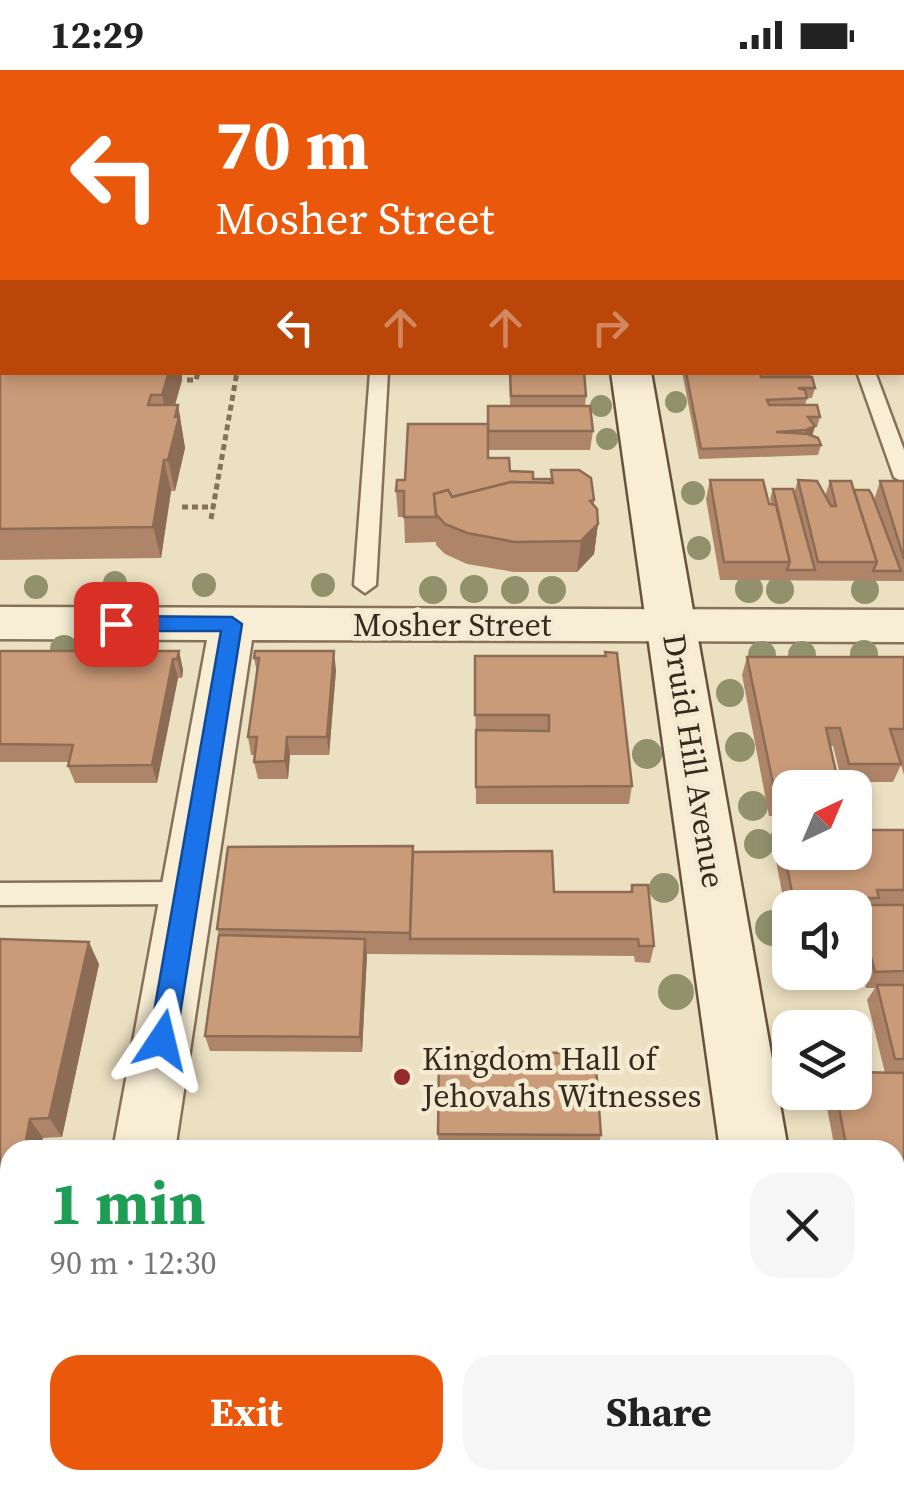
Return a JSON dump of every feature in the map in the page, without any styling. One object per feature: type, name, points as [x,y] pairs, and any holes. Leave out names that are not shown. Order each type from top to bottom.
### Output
[{"type":"main road","name":"Druid Hill Avenue","points":[[632,375],[752,1140]]},
{"type":"street","name":"Mosher Street","points":[[0,623],[904,626]]},
{"type":"street","points":[[146,1140],[232,624]]},
{"type":"lane","points":[[365,586],[379,375]]},
{"type":"lane","points":[[867,375],[904,477]]},
{"type":"lane","points":[[0,894],[187,893]]},
{"type":"path","points":[[187,380],[196,380],[197,375]]},
{"type":"path","points":[[211,520],[236,375]]},
{"type":"path","points":[[182,507],[214,507]]},
{"type":"building","points":[[0,375],[168,375],[162,395],[151,395],[148,405],[178,405],[175,417],[179,417],[168,460],[164,460],[153,527],[0,529]]},
{"type":"building","points":[[510,375],[584,375],[586,396],[511,396]]},
{"type":"building","points":[[687,375],[812,377],[815,388],[798,388],[805,390],[807,398],[767,400],[769,405],[817,405],[820,417],[808,417],[815,426],[776,432],[808,434],[818,438],[821,445],[701,449]]},
{"type":"building","points":[[488,406],[590,406],[593,431],[488,431]]},
{"type":"building","points":[[408,424],[488,424],[488,458],[509,458],[510,471],[533,472],[533,479],[551,479],[552,483],[511,482],[452,497],[448,490],[434,494],[436,517],[404,517],[404,491],[396,491],[397,480],[405,480]]},
{"type":"building","points":[[551,470],[579,470],[591,478],[594,500],[590,501],[597,509],[598,524],[581,541],[515,542],[467,533],[445,524],[436,514],[434,494],[448,490],[452,497],[511,482],[553,483]]},
{"type":"building","points":[[710,480],[763,480],[769,504],[776,505],[790,562],[724,562]]},
{"type":"building","points":[[798,480],[817,481],[831,506],[836,506],[830,481],[851,481],[877,562],[818,562]]},
{"type":"building","points":[[880,481],[904,481],[904,559]]},
{"type":"building","points":[[773,489],[793,489],[815,570],[787,570],[790,562]]},
{"type":"building","points":[[854,490],[869,490],[872,495],[901,571],[873,571],[877,562]]},
{"type":"building","points":[[0,651],[179,651],[177,659],[173,659],[152,765],[68,766],[73,745],[0,744]]},
{"type":"building","points":[[255,651],[334,651],[327,737],[287,737],[285,761],[254,762],[257,737],[248,737],[259,658],[254,658]]},
{"type":"building","points":[[605,652],[617,653],[632,786],[476,787],[476,730],[549,731],[549,715],[475,715],[475,656],[606,656]]},
{"type":"building","points":[[747,657],[904,657],[904,729],[890,729],[901,764],[849,764],[840,728],[826,728],[836,770],[772,770],[772,779]]},
{"type":"building","points":[[872,830],[904,830],[904,890],[877,890],[879,898],[872,898],[872,890],[792,890],[788,870],[872,870]]},
{"type":"building","points":[[413,846],[410,933],[217,929],[228,847]]},
{"type":"building","points":[[552,851],[554,892],[632,892],[632,885],[648,885],[654,946],[639,946],[638,939],[410,939],[413,852]]},
{"type":"building","points":[[872,905],[904,905],[904,971],[875,972]]},
{"type":"building","points":[[219,935],[365,939],[360,1037],[205,1036]]},
{"type":"building","points":[[0,939],[89,942],[49,1118],[30,1119],[26,1140],[0,1140]]},
{"type":"building","points":[[877,985],[904,985],[904,1059],[895,1059]]},
{"type":"building","points":[[439,1052],[595,1053],[601,1135],[438,1134]]},
{"type":"building","points":[[872,1072],[904,1073],[904,1140],[845,1140],[839,1110],[872,1110]]},
{"type":"place","name":"Kingdom Hall of Jehovahs Witnesses","points":[[402,1077]]},
{"type":"route","points":[[116,624],[232,624],[162,1040]]}]
